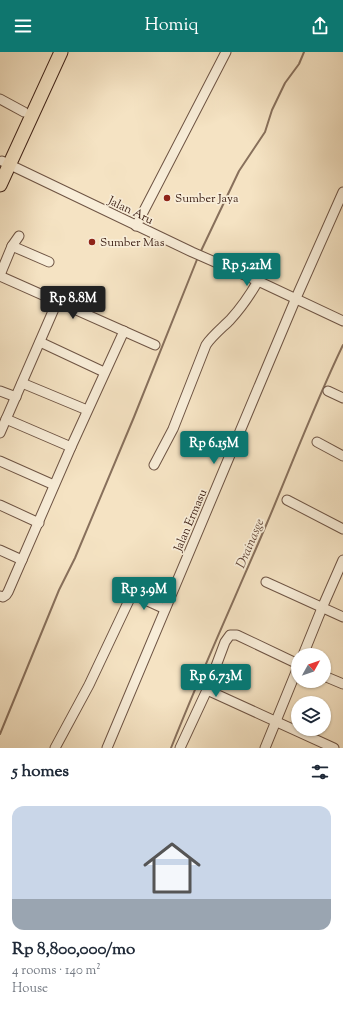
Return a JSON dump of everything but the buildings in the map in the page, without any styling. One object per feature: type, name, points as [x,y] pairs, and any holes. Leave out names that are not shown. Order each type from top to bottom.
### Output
[{"type":"highway","points":[[0,185],[4,163],[24,112],[52,52]]},
{"type":"highway","points":[[4,163],[61,52]]},
{"type":"street","points":[[136,226],[226,52]]},
{"type":"street","points":[[0,99],[24,112]]},
{"type":"street","name":"Jalan Aru","points":[[4,163],[136,226],[296,298],[343,321]]},
{"type":"street","name":"Jalan Ermasu","points":[[107,748],[296,298],[343,192]]},
{"type":"street","points":[[19,236],[12,246],[0,275],[154,345]]},
{"type":"street","points":[[12,246],[49,262]]},
{"type":"street","points":[[154,465],[173,429],[206,345],[242,305],[258,281]]},
{"type":"street","points":[[0,433],[57,302]]},
{"type":"street","points":[[0,596],[3,597],[6,595],[87,410],[124,331]]},
{"type":"street","points":[[40,342],[104,372]]},
{"type":"street","points":[[22,383],[87,410]]},
{"type":"street","points":[[0,391],[16,397]]},
{"type":"street","points":[[328,391],[343,398]]},
{"type":"street","points":[[6,419],[71,447]]},
{"type":"street","points":[[317,442],[343,456]]},
{"type":"street","points":[[0,460],[54,485]]},
{"type":"street","points":[[287,500],[343,529]]},
{"type":"street","points":[[0,505],[38,523]]},
{"type":"street","points":[[0,550],[22,560]]},
{"type":"street","points":[[306,648],[343,560]]},
{"type":"street","points":[[266,582],[343,617]]},
{"type":"street","points":[[55,748],[89,685],[132,594],[165,610]]},
{"type":"street","points":[[183,747],[208,690],[225,642],[230,635],[237,636],[291,661]]},
{"type":"street","points":[[331,679],[343,684]]},
{"type":"street","points":[[265,748],[291,684]]},
{"type":"street","points":[[208,690],[334,748]]},
{"type":"waterway","points":[[200,253],[239,171],[265,132],[272,110],[285,83],[299,64],[304,52]]},
{"type":"waterway","points":[[0,734],[59,590],[75,558],[134,417],[198,257]]},
{"type":"waterway","name":"Drainasge","points":[[171,748],[313,411],[343,345]]},
{"type":"place","name":"Sumber Jaya","points":[[167,198]]},
{"type":"place","name":"Sumber Mas","points":[[92,242]]}]
